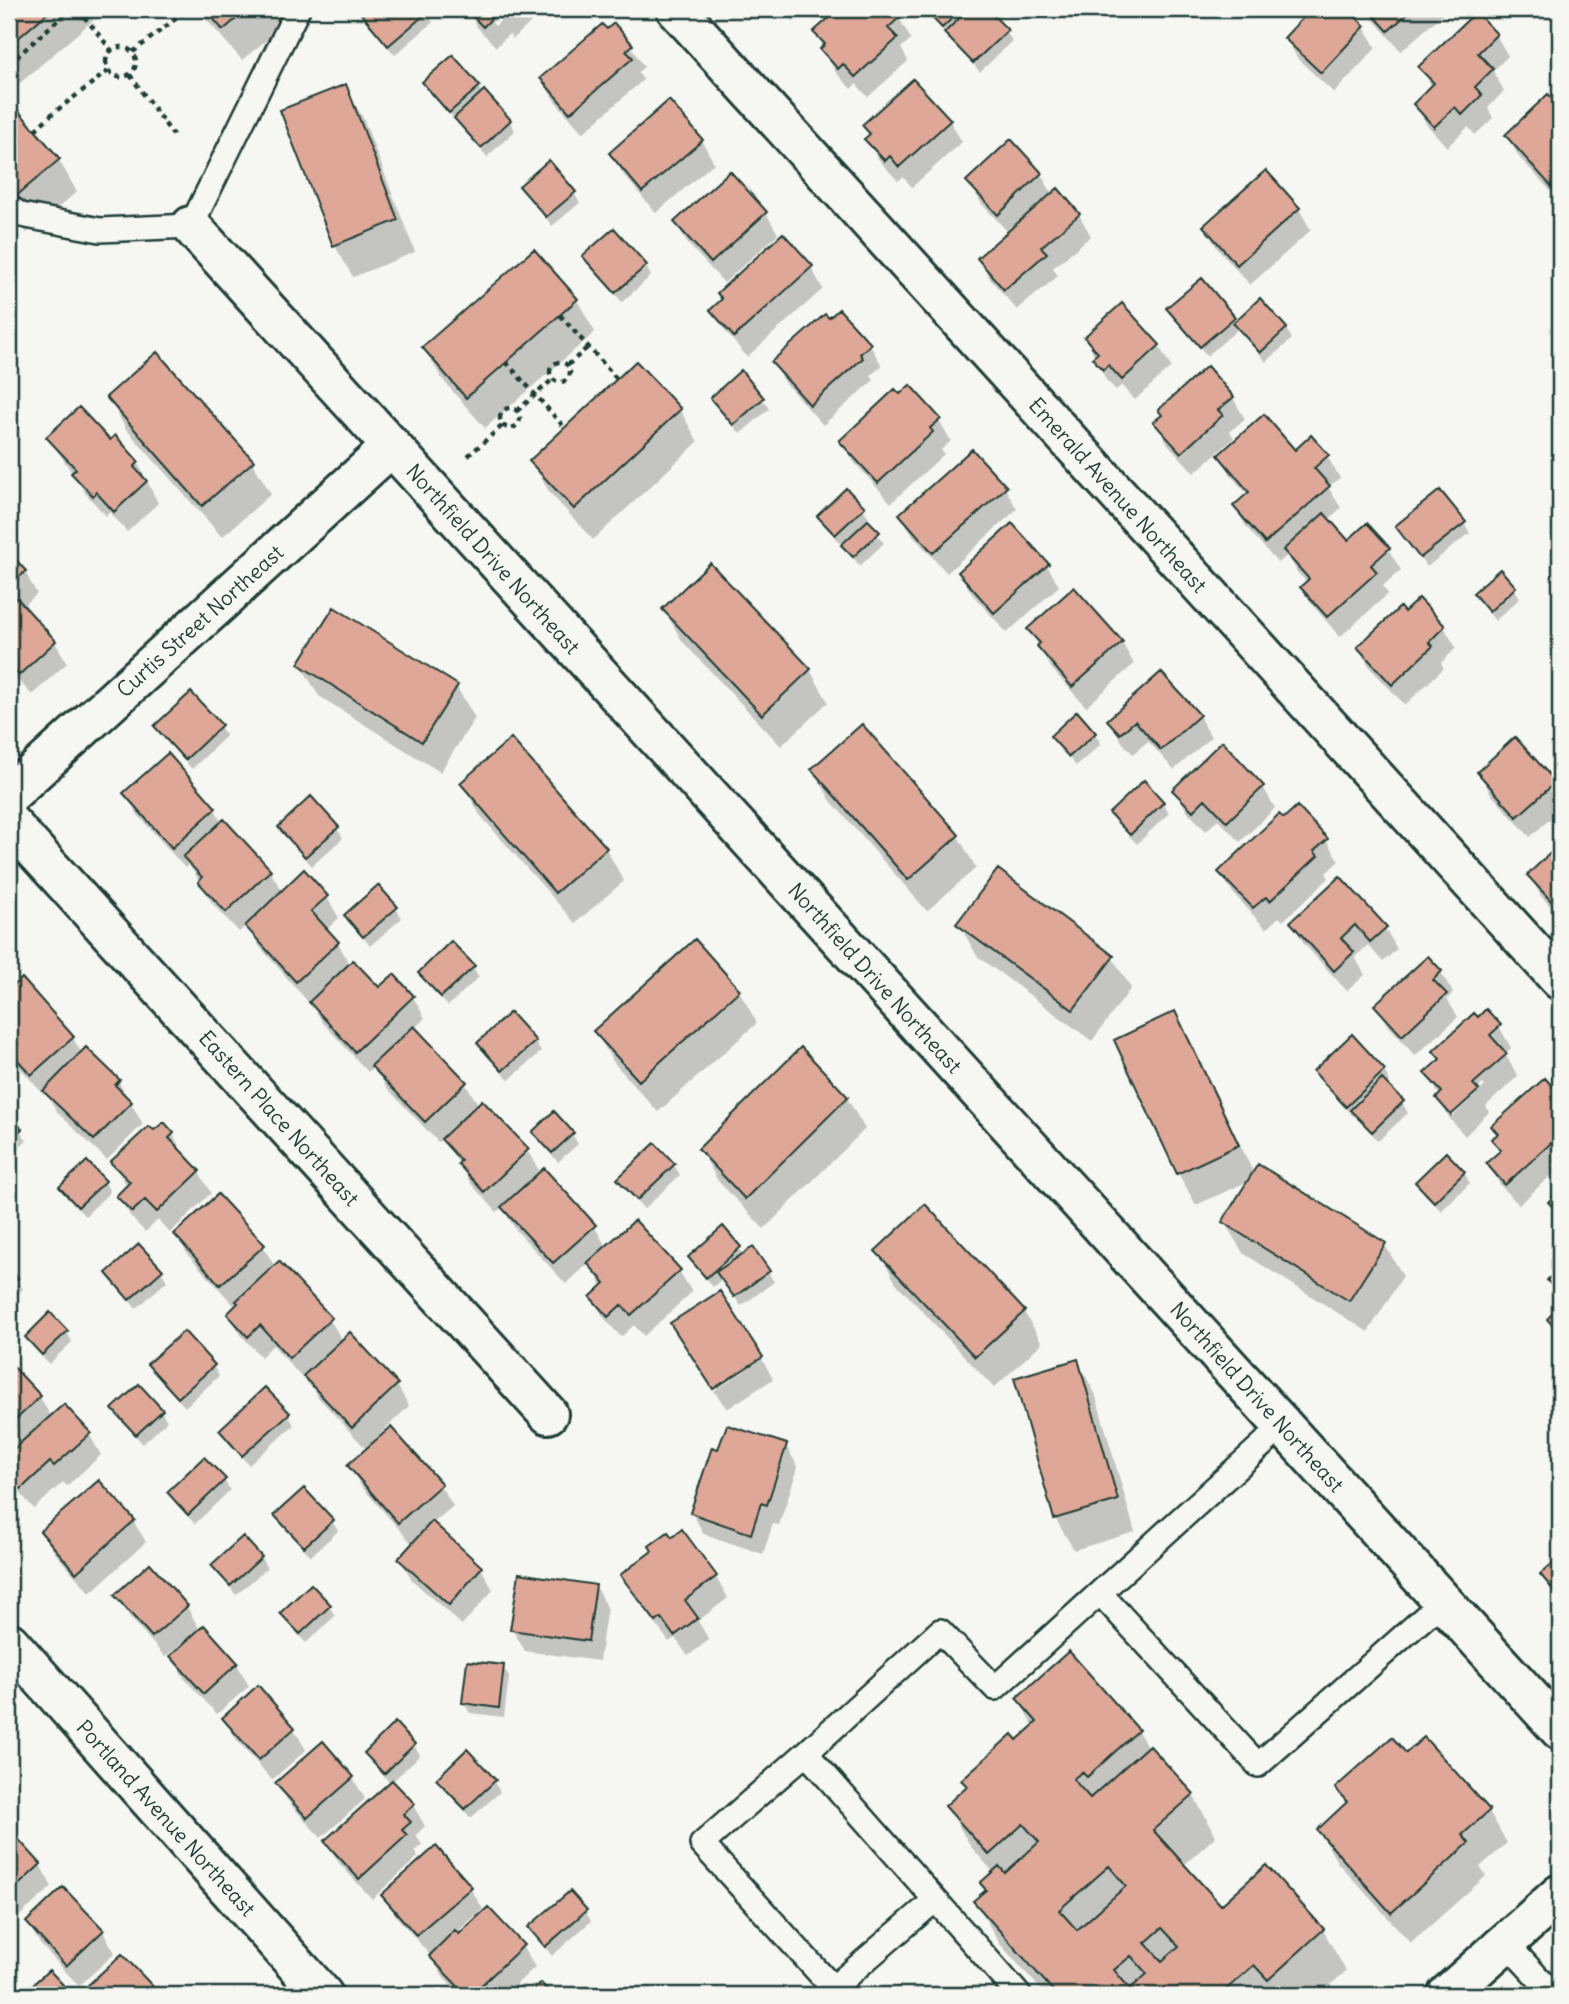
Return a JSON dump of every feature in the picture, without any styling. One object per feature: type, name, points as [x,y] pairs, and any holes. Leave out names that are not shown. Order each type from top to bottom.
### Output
[{"type":"street","name":"Emerald Avenue Northeast","points":[[677,9],[1560,980]]},
{"type":"street","name":"Northfield Drive Northeast","points":[[191,226],[1560,1730]]},
{"type":"street","name":"Curtis Street Northeast","points":[[9,795],[391,447]]},
{"type":"street","name":"Eastern Place Northeast","points":[[9,822],[548,1414]]},
{"type":"street","name":"Portland Avenue Northeast","points":[[9,1642],[323,1995]]},
{"type":"street","points":[[1447,1995],[1506,1942],[1557,1903]]},
{"type":"lane","points":[[9,207],[21,215],[100,230],[191,226],[298,9]]},
{"type":"lane","points":[[935,1900],[833,1988],[702,1844],[940,1631],[995,1688],[1283,1426]]},
{"type":"lane","points":[[1100,1593],[1258,1765],[1443,1601]]},
{"type":"lane","points":[[806,1753],[1019,1995]]},
{"type":"lane","points":[[1506,1942],[1554,1995]]},
{"type":"path","points":[[9,64],[70,9]]},
{"type":"path","points":[[78,9],[112,51]]},
{"type":"path","points":[[133,52],[188,9]]},
{"type":"path","points":[[123,47],[133,52],[137,61],[130,75],[121,78],[108,71],[106,62],[112,51],[123,47]]},
{"type":"path","points":[[35,130],[108,71]]},
{"type":"path","points":[[130,75],[173,135]]},
{"type":"path","points":[[560,315],[617,379]]},
{"type":"path","points":[[568,365],[588,347]]},
{"type":"path","points":[[506,362],[565,428]]},
{"type":"path","points":[[562,362],[568,365],[570,371],[566,380],[559,382],[553,379],[553,364],[562,362]]},
{"type":"path","points":[[517,411],[553,379]]},
{"type":"path","points":[[512,408],[517,411],[517,424],[512,428],[503,425],[500,419],[503,411],[512,408]]},
{"type":"path","points":[[468,456],[503,425]]},
{"type":"building","points":[[9,9],[52,9],[9,46]]},
{"type":"building","points":[[205,9],[248,9],[223,30]]},
{"type":"building","points":[[357,9],[427,9],[429,11],[388,46]]},
{"type":"building","points":[[466,9],[510,9],[500,18],[496,14],[483,27]]},
{"type":"building","points":[[839,9],[893,9],[900,17],[888,28],[898,38],[855,77],[843,64],[838,69],[820,49],[825,44],[813,32]]},
{"type":"building","points":[[924,9],[962,9],[942,28]]},
{"type":"building","points":[[969,9],[987,9],[1008,30],[973,63],[944,33]]},
{"type":"building","points":[[1311,9],[1347,9],[1365,26],[1321,73],[1284,38]]},
{"type":"building","points":[[1368,9],[1413,9],[1388,31]]},
{"type":"building","points":[[1476,12],[1497,34],[1478,53],[1493,69],[1475,87],[1482,95],[1462,115],[1455,107],[1434,127],[1413,104],[1434,83],[1418,67]]},
{"type":"building","points":[[614,23],[633,45],[626,51],[633,58],[570,113],[540,78],[602,24],[607,29]]},
{"type":"building","points":[[453,55],[480,86],[449,113],[422,82]]},
{"type":"building","points":[[913,79],[951,120],[899,167],[890,156],[885,161],[864,139],[870,134],[862,125]]},
{"type":"building","points":[[346,84],[398,220],[333,246],[280,110]]},
{"type":"building","points":[[484,90],[511,120],[481,148],[454,118]]},
{"type":"building","points":[[1548,94],[1560,107],[1560,196],[1505,135]]},
{"type":"building","points":[[9,100],[60,159],[9,202]]},
{"type":"building","points":[[669,100],[703,140],[642,192],[609,153]]},
{"type":"building","points":[[1011,139],[1042,173],[998,215],[966,181]]},
{"type":"building","points":[[549,160],[576,192],[546,217],[519,186]]},
{"type":"building","points":[[1266,170],[1300,208],[1237,265],[1203,226]]},
{"type":"building","points":[[730,171],[767,212],[711,263],[674,222]]},
{"type":"building","points":[[1058,188],[1080,214],[1041,247],[1047,253],[1004,290],[977,258]]},
{"type":"building","points":[[614,228],[647,265],[615,293],[582,256]]},
{"type":"building","points":[[783,233],[813,266],[734,337],[710,310],[722,299],[717,293]]},
{"type":"building","points":[[534,249],[578,299],[466,398],[422,347]]},
{"type":"building","points":[[1202,278],[1235,317],[1200,347],[1166,308]]},
{"type":"building","points":[[1260,298],[1287,328],[1260,353],[1233,323]]},
{"type":"building","points":[[1122,303],[1160,345],[1122,380],[1108,365],[1103,370],[1092,358],[1098,353],[1084,337]]},
{"type":"building","points":[[839,309],[871,344],[860,354],[863,358],[810,405],[771,362],[825,314],[829,318]]},
{"type":"building","points":[[157,352],[254,461],[202,506],[106,397]]},
{"type":"building","points":[[636,361],[681,409],[574,509],[529,461]]},
{"type":"building","points":[[1207,366],[1234,397],[1218,410],[1223,415],[1181,453],[1153,422],[1162,415],[1158,410]]},
{"type":"building","points":[[741,370],[764,398],[733,425],[710,398]]},
{"type":"building","points":[[910,385],[941,419],[930,428],[933,432],[878,483],[839,441],[895,389],[900,394]]},
{"type":"building","points":[[79,407],[110,440],[115,435],[139,462],[134,467],[147,481],[114,512],[96,492],[93,496],[71,473],[76,469],[46,437]]},
{"type":"building","points":[[1264,414],[1295,450],[1311,435],[1329,455],[1314,468],[1330,486],[1265,543],[1233,506],[1249,492],[1218,455]]},
{"type":"building","points":[[972,449],[1007,487],[933,553],[899,514]]},
{"type":"building","points":[[846,488],[865,507],[835,535],[817,516]]},
{"type":"building","points":[[1440,490],[1466,522],[1420,558],[1395,526]]},
{"type":"building","points":[[1324,513],[1348,540],[1367,523],[1390,548],[1371,565],[1377,572],[1327,617],[1300,587],[1309,579],[1283,550]]},
{"type":"building","points":[[868,520],[880,532],[853,557],[841,545]]},
{"type":"building","points":[[1012,523],[1049,564],[994,613],[958,572]]},
{"type":"building","points":[[9,552],[26,571],[9,587]]},
{"type":"building","points":[[710,563],[811,669],[762,715],[662,609]]},
{"type":"building","points":[[1500,569],[1516,587],[1489,612],[1473,593]]},
{"type":"building","points":[[1074,587],[1123,642],[1072,687],[1037,646],[1040,643],[1027,629]]},
{"type":"building","points":[[17,598],[56,641],[19,675],[9,664],[9,605]]},
{"type":"building","points":[[1419,598],[1445,626],[1429,642],[1433,646],[1392,685],[1357,647],[1400,607],[1404,612]]},
{"type":"building","points":[[334,607],[458,685],[422,742],[298,664]]},
{"type":"building","points":[[1161,672],[1200,715],[1161,750],[1135,721],[1120,734],[1107,720]]},
{"type":"building","points":[[191,692],[222,725],[185,760],[154,726]]},
{"type":"building","points":[[1077,711],[1096,733],[1069,757],[1050,736]]},
{"type":"building","points":[[862,724],[959,835],[908,880],[811,769]]},
{"type":"building","points":[[1515,737],[1556,782],[1517,817],[1477,772]]},
{"type":"building","points":[[511,738],[607,848],[555,893],[460,783]]},
{"type":"building","points":[[1222,741],[1264,786],[1227,822],[1205,799],[1193,811],[1172,790]]},
{"type":"building","points":[[168,753],[216,808],[172,848],[123,793]]},
{"type":"building","points":[[1144,780],[1164,802],[1130,835],[1109,813]]},
{"type":"building","points":[[311,796],[339,827],[305,857],[278,827]]},
{"type":"building","points":[[1297,806],[1328,839],[1314,851],[1318,856],[1270,901],[1266,897],[1253,908],[1218,872],[1279,814],[1284,818]]},
{"type":"building","points":[[224,819],[271,870],[226,912],[198,882],[202,877],[183,857]]},
{"type":"building","points":[[1560,844],[1560,897],[1553,903],[1527,875]]},
{"type":"building","points":[[304,869],[328,896],[311,911],[339,942],[296,982],[245,926]]},
{"type":"building","points":[[998,869],[1114,956],[1073,1010],[956,924]]},
{"type":"building","points":[[1340,876],[1387,927],[1370,942],[1355,925],[1341,938],[1354,952],[1334,971],[1290,922]]},
{"type":"building","points":[[378,885],[398,907],[363,937],[344,915]]},
{"type":"building","points":[[695,939],[740,990],[639,1081],[593,1031]]},
{"type":"building","points":[[451,941],[475,966],[441,997],[418,973]]},
{"type":"building","points":[[1428,956],[1442,971],[1433,980],[1447,994],[1402,1036],[1374,1005]]},
{"type":"building","points":[[353,960],[379,987],[394,974],[414,996],[355,1052],[309,1002]]},
{"type":"building","points":[[22,978],[74,1037],[31,1075],[9,1050],[9,990]]},
{"type":"building","points":[[1486,1009],[1501,1025],[1490,1035],[1507,1054],[1473,1084],[1479,1090],[1451,1115],[1436,1098],[1442,1092],[1424,1073],[1440,1059],[1433,1051],[1474,1013],[1478,1017]]},
{"type":"building","points":[[1175,1011],[1239,1145],[1177,1174],[1114,1040]]},
{"type":"building","points":[[510,1012],[536,1041],[502,1071],[477,1043]]},
{"type":"building","points":[[414,1026],[467,1082],[425,1122],[371,1066]]},
{"type":"building","points":[[1352,1034],[1385,1070],[1346,1107],[1313,1071]]},
{"type":"building","points":[[86,1047],[120,1080],[115,1085],[132,1102],[94,1140],[43,1091]]},
{"type":"building","points":[[801,1047],[848,1097],[745,1199],[698,1149]]},
{"type":"building","points":[[1545,1078],[1560,1095],[1560,1135],[1505,1185],[1486,1163],[1501,1150],[1491,1139],[1498,1134],[1491,1126]]},
{"type":"building","points":[[1382,1079],[1404,1101],[1372,1132],[1350,1110]]},
{"type":"building","points":[[482,1100],[529,1149],[484,1192],[458,1164],[461,1161],[441,1139]]},
{"type":"building","points":[[554,1111],[574,1133],[552,1153],[532,1132]]},
{"type":"building","points":[[9,1114],[22,1129],[9,1141]]},
{"type":"building","points":[[164,1122],[174,1133],[169,1138],[200,1171],[157,1212],[145,1200],[132,1212],[116,1196],[130,1182],[110,1162],[149,1126],[154,1130]]},
{"type":"building","points":[[655,1143],[675,1164],[637,1200],[617,1179]]},
{"type":"building","points":[[1446,1152],[1465,1172],[1434,1202],[1415,1182]]},
{"type":"building","points":[[87,1161],[106,1181],[78,1207],[59,1187]]},
{"type":"building","points":[[1258,1164],[1386,1243],[1349,1301],[1222,1222]]},
{"type":"building","points":[[544,1168],[596,1225],[553,1263],[501,1207]]},
{"type":"building","points":[[1560,1190],[1560,1215],[1548,1202]]},
{"type":"building","points":[[218,1194],[265,1245],[220,1285],[174,1234]]},
{"type":"building","points":[[925,1204],[1025,1311],[975,1357],[875,1251]]},
{"type":"building","points":[[635,1220],[681,1270],[631,1315],[621,1305],[608,1317],[590,1297],[605,1283],[587,1263]]},
{"type":"building","points":[[723,1226],[741,1247],[706,1278],[688,1257]]},
{"type":"building","points":[[139,1244],[163,1270],[129,1300],[106,1273]]},
{"type":"building","points":[[753,1247],[770,1271],[734,1297],[716,1272]]},
{"type":"building","points":[[279,1261],[332,1318],[289,1358],[260,1325],[248,1337],[227,1314],[238,1303],[236,1301]]},
{"type":"building","points":[[9,1267],[18,1278],[9,1287]]},
{"type":"building","points":[[1560,1268],[1560,1295],[1547,1280]]},
{"type":"building","points":[[720,1291],[763,1357],[713,1389],[670,1323]]},
{"type":"building","points":[[1560,1306],[1560,1334],[1547,1319]]},
{"type":"building","points":[[50,1312],[68,1331],[42,1355],[25,1337]]},
{"type":"building","points":[[184,1331],[215,1365],[178,1398],[147,1364]]},
{"type":"building","points":[[350,1332],[398,1384],[352,1428],[303,1376]]},
{"type":"building","points":[[1078,1359],[1118,1500],[1054,1519],[1014,1378]]},
{"type":"building","points":[[9,1362],[41,1396],[9,1426]]},
{"type":"building","points":[[139,1384],[163,1410],[136,1435],[112,1409]]},
{"type":"building","points":[[265,1387],[290,1413],[242,1456],[219,1430]]},
{"type":"building","points":[[64,1404],[91,1433],[54,1466],[50,1462],[21,1489],[9,1476],[9,1453]]},
{"type":"building","points":[[727,1425],[787,1444],[767,1505],[761,1503],[751,1534],[690,1513],[712,1447],[718,1449]]},
{"type":"building","points":[[391,1427],[442,1484],[398,1523],[347,1465]]},
{"type":"building","points":[[204,1457],[226,1479],[188,1515],[167,1492]]},
{"type":"building","points":[[99,1480],[135,1520],[76,1573],[40,1531]]},
{"type":"building","points":[[304,1488],[334,1520],[304,1547],[274,1515]]},
{"type":"building","points":[[432,1521],[482,1567],[449,1605],[398,1559]]},
{"type":"building","points":[[682,1529],[717,1576],[685,1600],[698,1618],[674,1636],[661,1618],[656,1622],[620,1575],[652,1551],[649,1546],[668,1532],[672,1537]]},
{"type":"building","points":[[243,1536],[262,1557],[230,1586],[211,1565]]},
{"type":"building","points":[[1560,1557],[1560,1598],[1540,1574]]},
{"type":"building","points":[[150,1563],[188,1606],[152,1637],[114,1595]]},
{"type":"building","points":[[519,1573],[596,1585],[588,1641],[510,1630]]},
{"type":"building","points":[[311,1584],[331,1605],[300,1634],[280,1613]]},
{"type":"building","points":[[204,1625],[238,1663],[204,1694],[170,1656]]},
{"type":"building","points":[[1069,1651],[1139,1730],[1087,1777],[1082,1772],[1073,1779],[1090,1798],[1149,1745],[1194,1794],[1153,1830],[1221,1905],[1266,1865],[1324,1929],[1268,1980],[1254,1965],[1220,1995],[1057,1995],[973,1901],[986,1890],[980,1883],[999,1866],[1005,1873],[1039,1842],[1023,1824],[989,1855],[945,1806],[967,1786],[961,1780],[1012,1734],[1017,1740],[1037,1722],[1016,1698]],"holes":[[[1109,1866],[1126,1886],[1077,1930],[1059,1910]],[[1162,1928],[1179,1946],[1162,1961],[1145,1943]],[[1131,1956],[1147,1974],[1130,1989],[1114,1970]]]},
{"type":"building","points":[[467,1661],[504,1665],[499,1708],[462,1703]]},
{"type":"building","points":[[258,1685],[295,1728],[259,1760],[222,1718]]},
{"type":"building","points":[[395,1722],[415,1744],[384,1774],[364,1753]]},
{"type":"building","points":[[1392,1737],[1406,1753],[1424,1737],[1490,1810],[1462,1835],[1469,1843],[1391,1913],[1317,1830],[1347,1802],[1335,1788]]},
{"type":"building","points":[[323,1741],[354,1777],[307,1818],[275,1783]]},
{"type":"building","points":[[467,1749],[496,1780],[465,1809],[436,1779]]},
{"type":"building","points":[[392,1780],[415,1804],[403,1814],[411,1822],[402,1830],[407,1835],[359,1879],[324,1841]]},
{"type":"building","points":[[9,1829],[41,1864],[9,1894]]},
{"type":"building","points":[[436,1846],[472,1887],[416,1935],[381,1895]]},
{"type":"building","points":[[63,1887],[104,1930],[66,1966],[26,1922]]},
{"type":"building","points":[[570,1891],[587,1910],[545,1947],[528,1927]]},
{"type":"building","points":[[488,1907],[524,1945],[471,1995],[466,1995],[429,1956],[455,1930],[459,1934]]},
{"type":"building","points":[[122,1954],[161,1995],[93,1995],[86,1987]]},
{"type":"building","points":[[49,1970],[68,1990],[62,1995],[21,1995]]},
{"type":"building","points":[[541,1983],[553,1995],[528,1995]]}]
